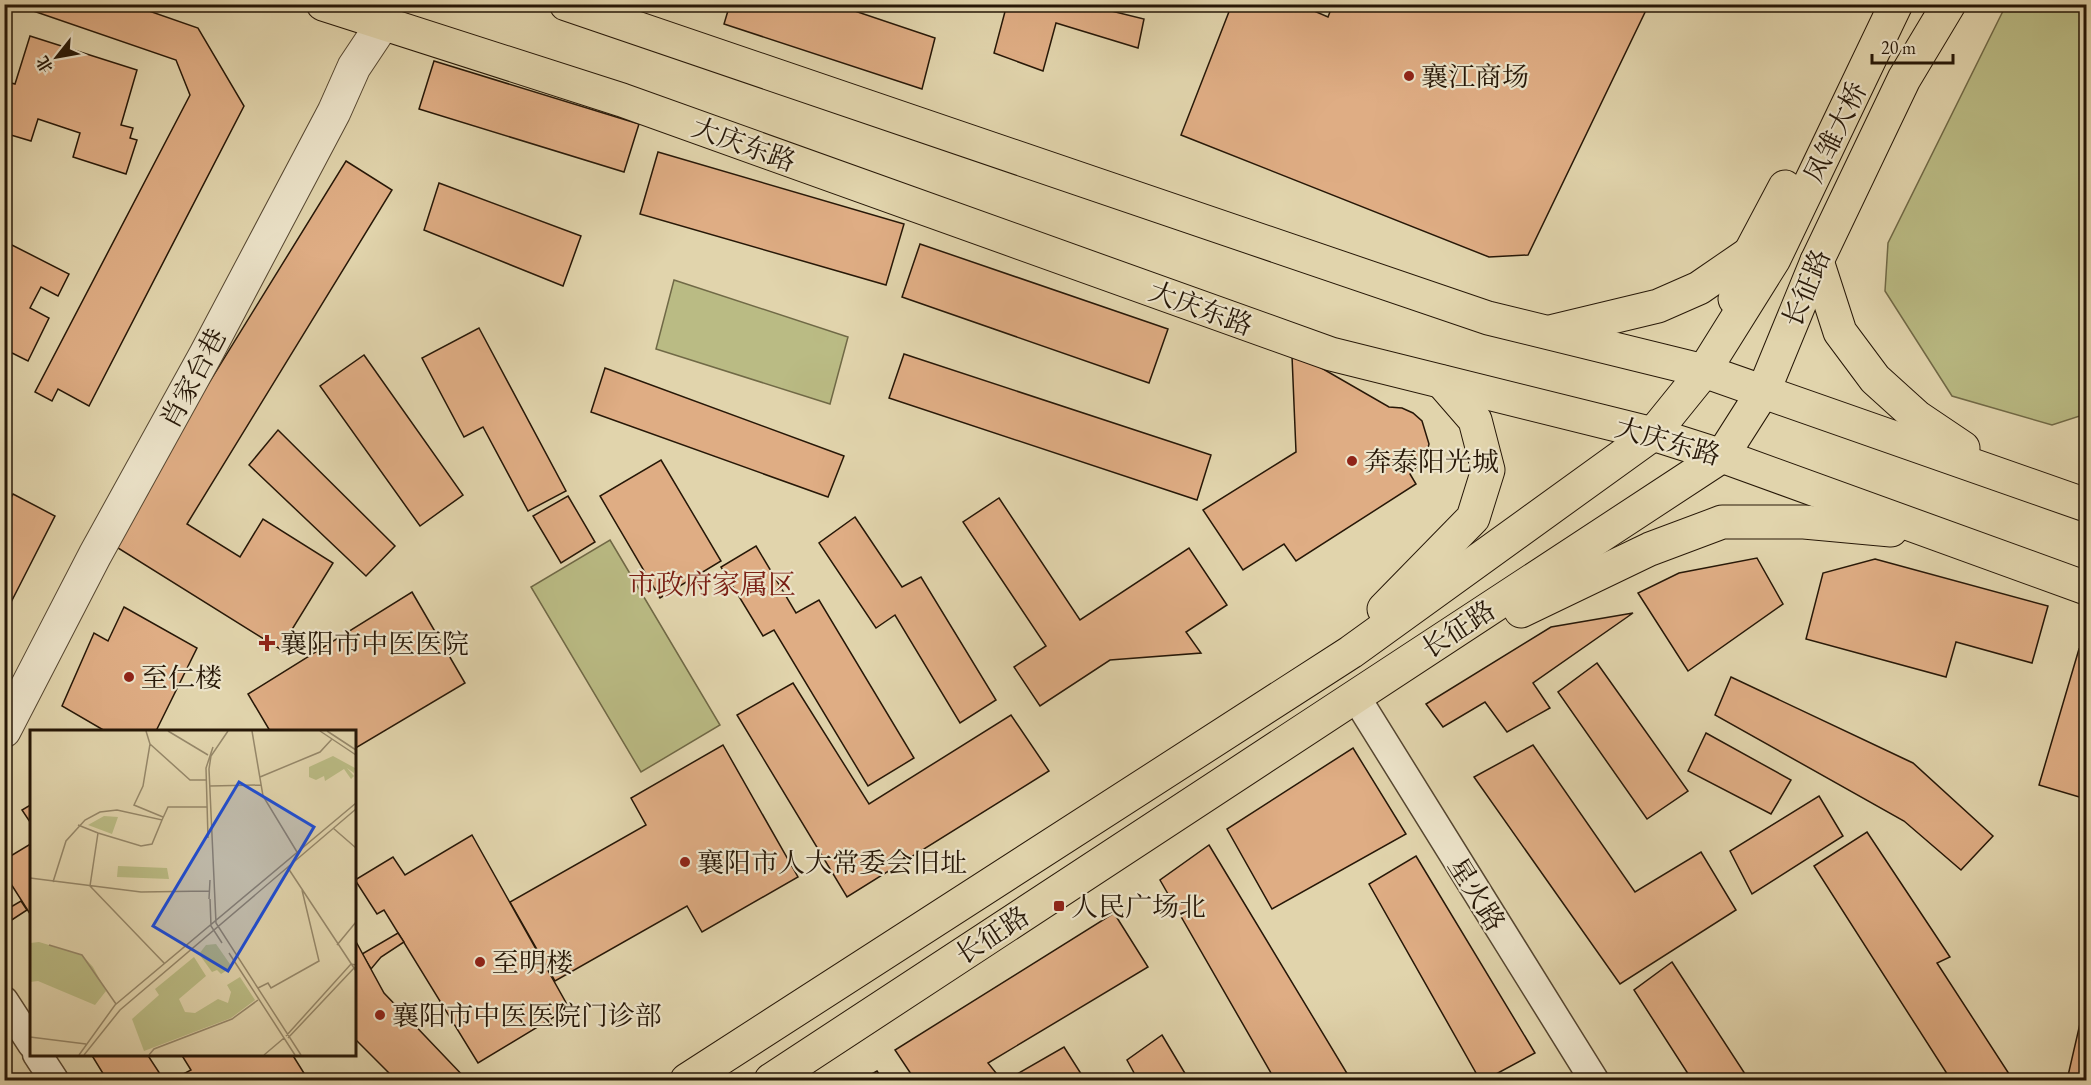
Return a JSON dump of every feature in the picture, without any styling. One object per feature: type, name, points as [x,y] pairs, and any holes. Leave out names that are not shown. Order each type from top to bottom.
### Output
[{"type":"main road","name":"大庆东路","points":[[323,4],[382,25],[622,100],[1331,354],[1653,434],[1722,456],[2086,588]]},
{"type":"main road","points":[[566,4],[612,11],[1488,318],[1704,370],[2086,505]]},
{"type":"main road","name":"长征路","points":[[687,1080],[1351,652],[1653,434],[1704,370],[1721,343],[1762,256],[1873,4]]},
{"type":"main road","name":"凤雏大桥","points":[[1762,256],[1896,4]]},
{"type":"main road","name":"凤雏大桥","points":[[1904,79],[1933,4]]},
{"type":"main road","name":"长征路","points":[[771,1080],[1722,456],[1764,390],[1817,261],[1904,79],[1949,4]]},
{"type":"main road","points":[[1548,333],[1658,306],[1762,256]]},
{"type":"main road","points":[[1817,261],[1840,332],[1875,379],[1917,417],[2008,477]]},
{"type":"main road","points":[[1351,652],[1374,620],[1473,518],[1488,470],[1475,420],[1442,382]]},
{"type":"main road","points":[[1242,771],[1287,755],[1450,650],[1550,594],[1650,549],[1722,522],[1804,522],[1933,534]]},
{"type":"street","name":"肖家台巷","points":[[4,731],[95,555],[195,374],[333,112],[354,67],[382,25]]},
{"type":"street","name":"星火路","points":[[1362,707],[1594,1080]]},
{"type":"street","points":[[4,1001],[30,1041]]},
{"type":"street","points":[[38,1055],[54,1080]]},
{"type":"green space","points":[[2083,4],[2086,6],[2086,414],[2052,425],[1952,396],[1885,291],[1888,243],[2006,5]]},
{"type":"green space","points":[[674,280],[848,337],[830,404],[656,349]]},
{"type":"green space","points":[[610,540],[720,725],[641,772],[531,587]]},
{"type":"building","points":[[13,4],[129,4],[198,28],[244,106],[89,406],[58,389],[52,401],[35,392],[190,95],[176,60]]},
{"type":"building","points":[[730,4],[834,4],[935,38],[922,89],[724,24]]},
{"type":"building","points":[[1007,4],[1083,4],[1144,19],[1138,48],[1056,23],[1043,71],[994,53]]},
{"type":"building","name":"襄江商场","points":[[1232,4],[1298,4],[1328,17],[1333,4],[1649,4],[1528,255],[1489,257],[1181,135]]},
{"type":"building","points":[[30,36],[137,70],[121,125],[133,128],[130,138],[137,140],[126,174],[73,157],[80,133],[38,119],[31,141],[4,133],[4,81],[15,84]]},
{"type":"building","points":[[434,61],[639,124],[624,172],[419,109]]},
{"type":"building","points":[[658,152],[904,224],[886,285],[640,214]]},
{"type":"building","points":[[346,161],[392,190],[187,524],[240,557],[263,519],[333,563],[280,649],[110,543]]},
{"type":"building","points":[[439,183],[581,236],[563,286],[424,230]]},
{"type":"building","points":[[4,241],[69,274],[58,296],[41,287],[30,308],[49,318],[28,361],[4,349]]},
{"type":"building","points":[[920,244],[1168,329],[1149,383],[902,297]]},
{"type":"building","points":[[479,328],[566,491],[528,511],[483,427],[464,437],[422,358]]},
{"type":"building","points":[[904,354],[1211,455],[1197,500],[889,398]]},
{"type":"building","points":[[364,355],[463,495],[420,526],[320,386]]},
{"type":"building","name":"奔泰阳光城","points":[[1292,356],[1311,362],[1389,407],[1402,408],[1413,413],[1422,421],[1429,444],[1426,456],[1410,474],[1416,484],[1296,561],[1284,544],[1243,570],[1203,510],[1296,452]]},
{"type":"building","points":[[605,368],[844,456],[828,497],[591,412]]},
{"type":"building","points":[[278,430],[395,546],[366,576],[249,465]]},
{"type":"building","points":[[661,460],[721,561],[660,598],[600,496]]},
{"type":"building","points":[[13,494],[55,516],[4,616],[4,511]]},
{"type":"building","points":[[568,496],[595,542],[561,563],[533,516]]},
{"type":"building","points":[[999,498],[1080,620],[1189,548],[1227,605],[1186,632],[1201,653],[1110,660],[1040,706],[1014,667],[1046,646],[963,522]]},
{"type":"building","points":[[855,517],[902,587],[921,577],[996,700],[960,723],[895,615],[876,628],[819,543]]},
{"type":"building","points":[[756,546],[796,613],[819,600],[914,758],[868,786],[774,630],[763,636],[721,567]]},
{"type":"building","points":[[1757,558],[1783,604],[1688,671],[1638,593],[1679,573]]},
{"type":"building","points":[[1875,559],[2048,606],[2032,663],[1956,642],[1946,677],[1806,639],[1823,573]]},
{"type":"building","points":[[412,592],[465,683],[356,748],[356,730],[269,730],[248,694]]},
{"type":"building","name":"至仁楼","points":[[124,607],[197,648],[156,730],[103,730],[62,706],[94,633],[108,641]]},
{"type":"building","points":[[1633,613],[1533,683],[1550,708],[1507,732],[1485,702],[1443,727],[1426,704],[1551,627]]},
{"type":"building","points":[[2079,649],[2086,651],[2086,799],[2039,785]]},
{"type":"building","points":[[1597,663],[1688,791],[1647,819],[1558,692]]},
{"type":"building","points":[[1731,677],[1913,763],[1993,836],[1961,870],[1904,821],[1715,715]]},
{"type":"building","points":[[793,683],[869,804],[1011,715],[1049,771],[847,897],[737,715]]},
{"type":"building","points":[[1706,733],[1791,780],[1771,814],[1688,771]]},
{"type":"building","name":"襄阳市人大常委会旧址","points":[[723,745],[798,877],[702,932],[687,906],[555,981],[510,902],[646,825],[631,798]]},
{"type":"building","points":[[1533,745],[1635,892],[1701,852],[1736,910],[1620,984],[1474,777]]},
{"type":"building","points":[[1353,748],[1406,834],[1272,909],[1227,829]]},
{"type":"building","points":[[1819,796],[1843,836],[1752,894],[1730,851]]},
{"type":"building","points":[[30,805],[30,822],[22,810]]},
{"type":"building","points":[[1867,832],[1950,957],[1937,963],[2013,1080],[1951,1080],[1814,866]]},
{"type":"building","name":"至明楼","points":[[472,835],[569,1008],[478,1063],[384,910],[377,914],[356,882],[393,857],[405,875]]},
{"type":"building","points":[[30,844],[30,914],[4,873],[4,860]]},
{"type":"building","points":[[1209,845],[1351,1080],[1275,1080],[1160,880]]},
{"type":"building","points":[[1416,856],[1535,1053],[1485,1080],[1480,1080],[1369,884]]},
{"type":"building","points":[[21,901],[27,910],[4,925],[4,911]]},
{"type":"building","points":[[1114,913],[1148,967],[988,1063],[1000,1078],[996,1080],[915,1080],[895,1050]]},
{"type":"building","points":[[398,933],[404,942],[381,957],[371,969],[362,954]]},
{"type":"building","name":"襄阳市中医医院门诊部","points":[[356,942],[384,993],[467,1080],[396,1080],[356,1040]]},
{"type":"building","points":[[1672,962],[1749,1080],[1692,1080],[1634,990]]},
{"type":"building","points":[[2082,1015],[2086,1017],[2086,1080],[2067,1080]]},
{"type":"building","points":[[1162,1035],[1189,1080],[1138,1080],[1127,1060]]},
{"type":"building","points":[[1064,1047],[1085,1080],[1014,1080],[1012,1077]]},
{"type":"building","points":[[92,1055],[148,1055],[164,1080],[107,1080]]},
{"type":"building","points":[[182,1055],[293,1055],[307,1078],[302,1080],[172,1080],[191,1070]]},
{"type":"building","points":[[877,1071],[883,1080],[861,1080]]},
{"type":"place","name":"襄江商场","points":[[1409,76]]},
{"type":"place","name":"奔泰阳光城","points":[[1352,461]]},
{"type":"place","name":"襄阳市中医医院","points":[[267,643]]},
{"type":"place","name":"至仁楼","points":[[129,677]]},
{"type":"place","name":"襄阳市人大常委会旧址","points":[[685,862]]},
{"type":"place","name":"人民广场北","points":[[1059,906]]},
{"type":"place","name":"至明楼","points":[[480,962]]},
{"type":"place","name":"襄阳市中医医院门诊部","points":[[380,1015]]},
{"type":"district","name":"市政府家属区","points":[[712,584]]}]
